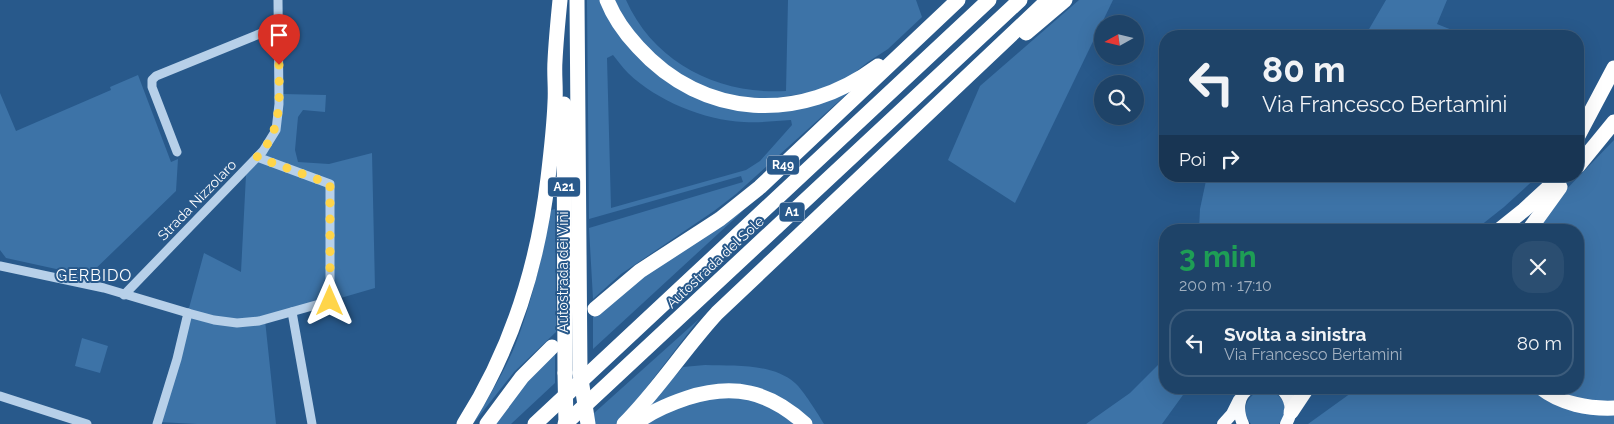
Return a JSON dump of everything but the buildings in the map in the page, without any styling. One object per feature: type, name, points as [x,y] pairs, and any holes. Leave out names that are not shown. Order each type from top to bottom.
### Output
[{"type":"highway","name":"Autostrada dei Vini","points":[[561,0],[575,368],[580,424]]},
{"type":"highway","points":[[464,424],[509,336],[522,301],[537,244],[550,168],[555,101],[555,61],[561,0]]},
{"type":"highway","name":"Autostrada dei Vini","points":[[565,424],[575,368],[577,0]]},
{"type":"highway","points":[[607,0],[627,35],[661,70],[697,92],[732,103],[750,105],[785,104],[806,100],[855,81],[896,52],[956,2]]},
{"type":"highway","name":"Autostrada del Sole","points":[[535,424],[989,0]]},
{"type":"highway","name":"Autostrada del Sole","points":[[565,424],[1020,0]]},
{"type":"highway","points":[[624,424],[647,400],[697,335],[717,314],[1048,0]]},
{"type":"highway","points":[[898,143],[975,75],[1065,0]]},
{"type":"highway","name":"R49","points":[[595,309],[640,272],[737,206],[760,187],[956,2]]},
{"type":"highway","points":[[1584,125],[1614,68]]},
{"type":"highway","points":[[1584,156],[1614,122]]},
{"type":"highway","points":[[1584,158],[1589,151]]},
{"type":"highway","points":[[1495,224],[1543,182]]},
{"type":"highway","points":[[1506,224],[1554,182]]},
{"type":"highway","points":[[1533,224],[1565,182]]},
{"type":"highway","points":[[487,424],[522,378],[552,347]]},
{"type":"highway","points":[[575,368],[588,424]]},
{"type":"highway","points":[[635,424],[649,414],[678,401],[698,394],[725,390],[751,393],[775,401],[805,424]]},
{"type":"highway","points":[[1289,419],[1304,394]]},
{"type":"highway","points":[[1550,394],[1574,404],[1614,408]]},
{"type":"main road","points":[[1223,424],[1245,394]]},
{"type":"main road","points":[[1285,394],[1290,404],[1289,419]]},
{"type":"main road","points":[[1241,398],[1238,408],[1243,424]]},
{"type":"street","name":"Strada Nizzolaro","points":[[124,295],[263,151],[276,130],[279,104],[278,0]]},
{"type":"street","points":[[177,152],[152,87],[152,80],[156,76],[278,26]]},
{"type":"street","points":[[0,266],[104,288],[214,320],[237,323],[259,321],[330,301],[330,184],[257,157]]},
{"type":"street","points":[[292,312],[312,424]]},
{"type":"street","points":[[157,424],[177,359],[188,313]]},
{"type":"street","points":[[1,399],[87,424]]},
{"type":"shaded area","points":[[587,0],[602,0],[626,42],[729,107],[847,91],[848,93],[736,194],[621,274],[593,299],[589,228],[743,182],[741,176],[589,219]],"holes":[[[613,55],[628,73],[653,92],[697,113],[744,122],[791,120],[792,125],[760,161],[746,170],[611,208],[607,58]]]},
{"type":"shaded area","points":[[613,0],[626,0],[638,22],[653,41],[671,58],[691,71],[713,81],[761,91],[786,91],[788,0],[916,0],[922,17],[888,49],[849,77],[813,92],[770,99],[723,95],[685,80],[636,38]]},
{"type":"shaded area","points":[[1079,0],[1113,0],[1106,15],[1094,15],[1094,39],[1015,203],[948,160],[980,86]]},
{"type":"shaded area","points":[[1386,0],[1447,0],[1437,24],[1452,30],[1368,30]]},
{"type":"shaded area","points":[[138,75],[171,162],[178,159],[176,191],[88,276],[6,258],[0,250],[0,93],[16,131],[111,90],[110,87]]},
{"type":"shaded area","points":[[283,94],[326,95],[325,112],[303,110],[298,117],[295,150],[298,162],[329,164],[372,153],[375,288],[265,320],[276,424],[158,422],[204,253],[241,272],[246,175],[267,152]]},
{"type":"shaded area","points":[[1614,140],[1614,405],[1597,405],[1565,394],[1584,394],[1584,224],[1538,224],[1573,182],[1584,182],[1584,171]]},
{"type":"shaded area","points":[[1206,182],[1531,182],[1483,224],[1199,224],[1200,209]]},
{"type":"shaded area","points":[[555,209],[556,332],[514,372],[473,424],[502,374],[516,343],[532,293],[551,210]]},
{"type":"shaded area","points":[[744,210],[593,349],[593,317],[622,291]]},
{"type":"shaded area","points":[[699,319],[623,418],[616,424],[594,424],[593,414]]},
{"type":"shaded area","points":[[82,338],[108,346],[100,373],[75,366]]},
{"type":"shaded area","points":[[555,353],[555,383],[511,424],[493,424],[516,393]]},
{"type":"shaded area","points":[[1159,364],[1159,394],[1184,394],[1162,424],[1086,424],[1130,393]]},
{"type":"shaded area","points":[[705,365],[752,367],[775,372],[786,377],[802,391],[824,424],[810,424],[724,384],[697,388],[655,405],[650,404],[683,367]]},
{"type":"shaded area","points":[[1254,394],[1276,394],[1283,401],[1285,412],[1279,424],[1251,424],[1245,409]]},
{"type":"shaded area","points":[[1350,394],[1540,394],[1544,397],[1614,414],[1614,424],[1308,424]]},
{"type":"shaded area","points":[[718,395],[761,401],[796,424],[642,424],[665,411]]},
{"type":"district","name":"GERBIDO","points":[[94,275]]},
{"type":"route","points":[[279,65],[279,104],[276,130],[257,157],[330,184],[330,301]]}]
